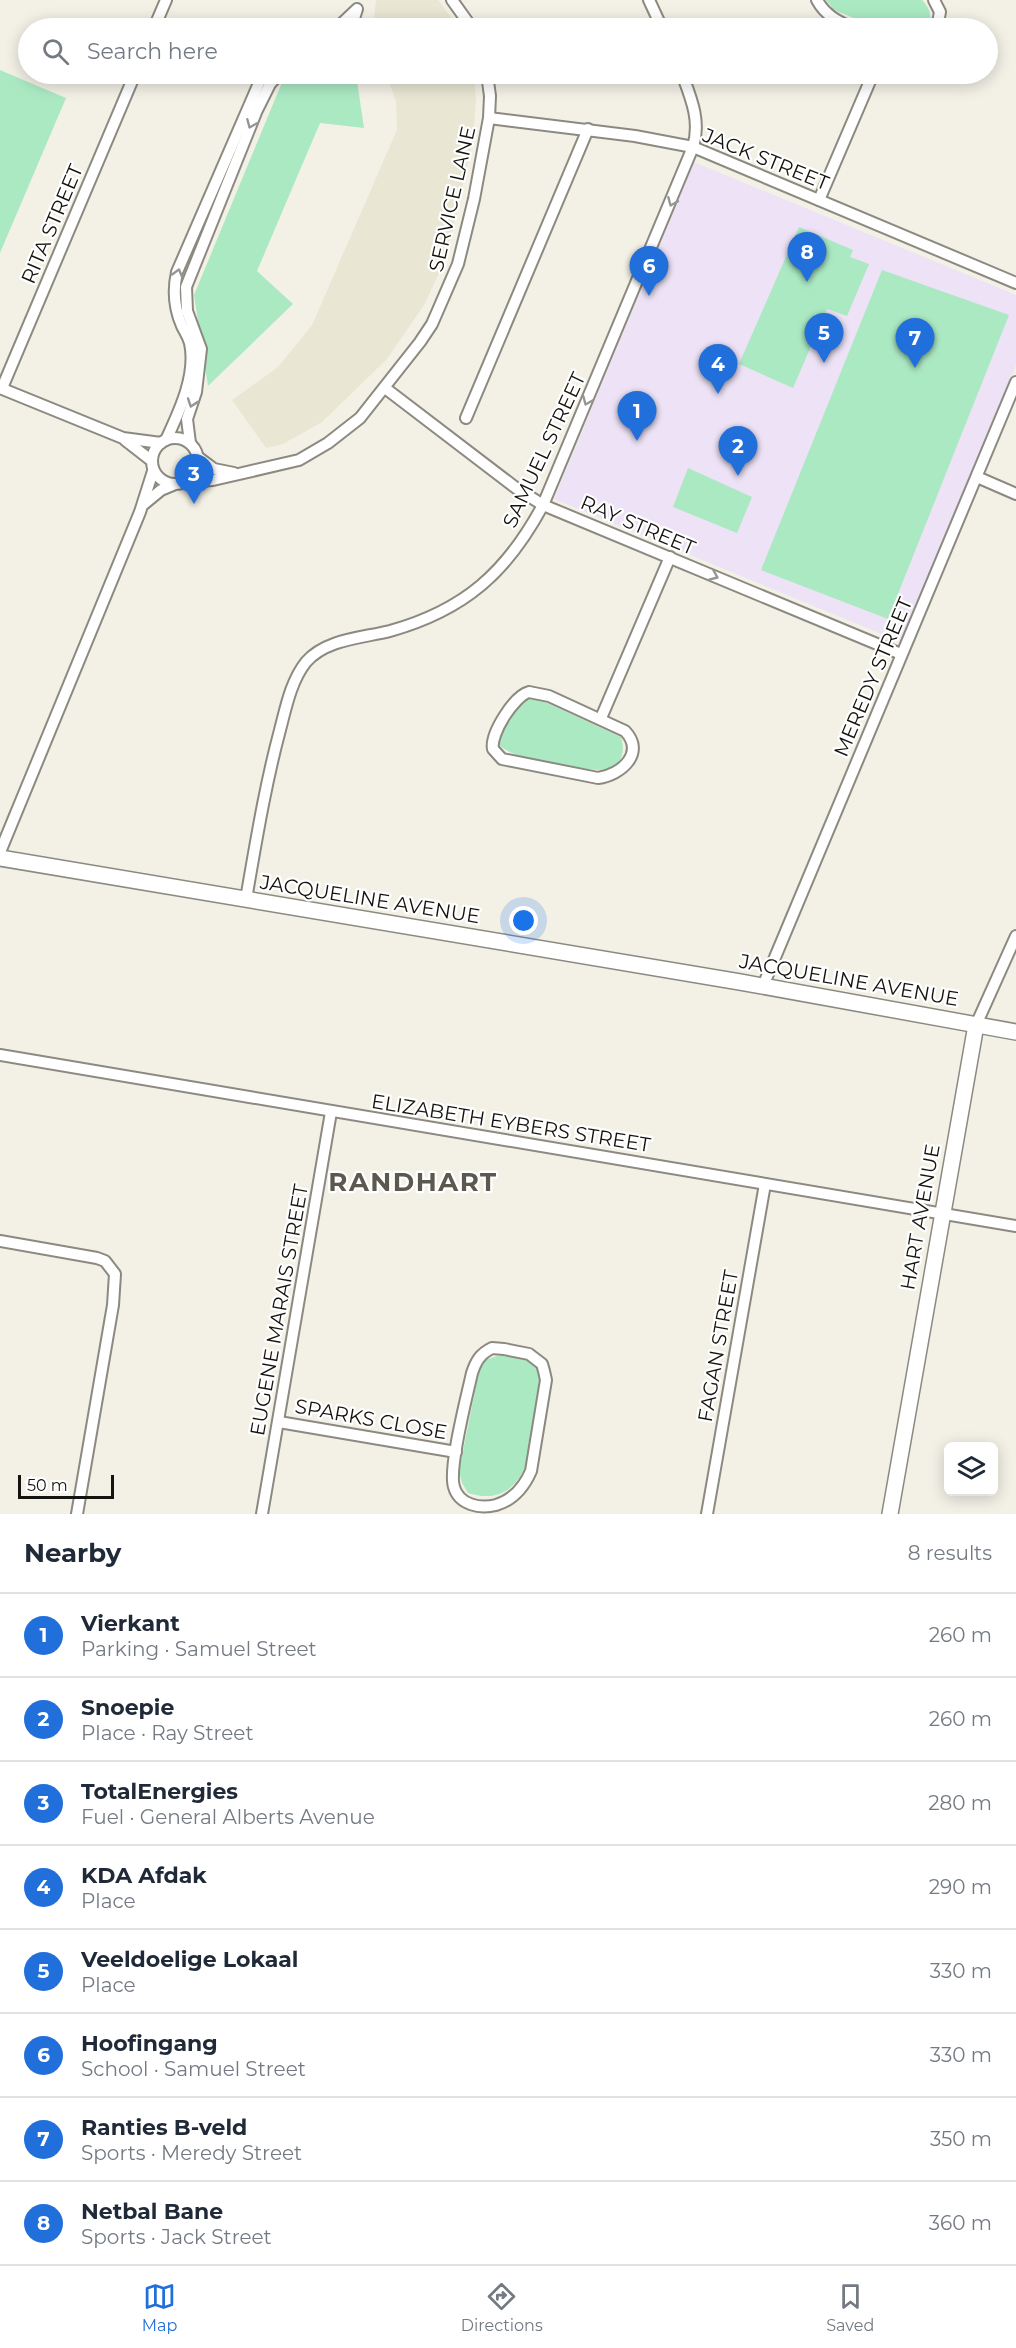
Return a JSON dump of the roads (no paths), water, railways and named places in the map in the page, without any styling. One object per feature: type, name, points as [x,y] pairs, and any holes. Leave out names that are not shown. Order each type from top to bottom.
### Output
[{"type":"street","points":[[158,18],[166,0]]},
{"type":"street","points":[[452,0],[465,18]]},
{"type":"street","points":[[649,0],[657,18]]},
{"type":"street","points":[[817,0],[823,10],[833,18]]},
{"type":"street","points":[[934,0],[940,12],[939,18]]},
{"type":"street","points":[[347,18],[359,5]]},
{"type":"street","name":"RITA STREET","points":[[1,388],[131,84]]},
{"type":"street","points":[[237,473],[214,469],[198,458],[190,443],[187,419],[196,392],[201,349],[187,310],[186,287],[217,191],[259,84]]},
{"type":"street","points":[[0,852],[142,506],[153,466],[154,451],[163,441],[180,407],[191,361],[189,340],[181,324],[175,302],[175,280],[264,93],[271,84]]},
{"type":"street","name":"SERVICE LANE","points":[[184,483],[213,480],[299,460],[352,425],[385,388],[432,324],[458,264],[474,199],[489,118],[488,84]]},
{"type":"street","name":"SAMUEL STREET","points":[[246,899],[267,778],[291,690],[305,664],[325,647],[392,630],[432,615],[460,601],[487,582],[526,537],[543,505],[693,147],[696,124],[694,107],[686,84]]},
{"type":"street","points":[[819,200],[869,84]]},
{"type":"street","name":"JACK STREET","points":[[489,118],[588,129],[693,147],[1016,283]]},
{"type":"street","points":[[466,418],[588,129]]},
{"type":"street","name":"MEREDY STREET","points":[[764,986],[1016,382]]},
{"type":"street","points":[[1,388],[123,438],[163,441],[178,438],[190,443]]},
{"type":"street","name":"RAY STREET","points":[[385,388],[516,488],[543,505],[901,654]]},
{"type":"street","points":[[123,438],[153,466],[158,477],[173,484]]},
{"type":"street","points":[[142,506],[173,484],[184,483],[197,468],[198,458]]},
{"type":"street","points":[[977,477],[1016,494]]},
{"type":"street","points":[[602,718],[670,557]]},
{"type":"street","points":[[538,693],[602,718],[625,731],[632,743],[630,757],[625,766],[609,776],[588,777],[510,762],[502,759],[493,749],[493,737],[510,708],[523,694],[538,693]]},
{"type":"street","name":"JACQUELINE AVENUE","points":[[0,858],[764,986],[1016,1032]]},
{"type":"street","name":"HART AVENUE","points":[[890,1514],[976,1025],[1016,936]]},
{"type":"street","name":"ELIZABETH EYBERS STREET","points":[[0,1055],[1016,1226]]},
{"type":"street","name":"EUGENE MARAIS STREET","points":[[262,1514],[331,1112]]},
{"type":"street","name":"FAGAN STREET","points":[[707,1514],[765,1184]]},
{"type":"street","points":[[0,1241],[97,1258],[111,1267],[115,1274],[113,1305],[77,1514]]},
{"type":"street","name":"SPARKS CLOSE","points":[[492,1348],[504,1349],[529,1354],[536,1358],[542,1364],[546,1380],[531,1471],[526,1483],[506,1501],[485,1507],[467,1503],[454,1489],[452,1479],[456,1452],[471,1373],[483,1353],[492,1348]]},
{"type":"street","name":"SPARKS CLOSE","points":[[279,1422],[456,1452]]},
{"type":"place","name":"Netbal Bane","points":[[807,282]]},
{"type":"place","name":"Hoofingang","points":[[649,296]]},
{"type":"place","name":"Veeldoelige Lokaal","points":[[824,363]]},
{"type":"place","name":"Ranties B-veld","points":[[915,368]]},
{"type":"place","name":"KDA Afdak","points":[[718,394]]},
{"type":"place","name":"Vierkant","points":[[637,441]]},
{"type":"place","name":"Snoepie","points":[[738,476]]},
{"type":"place","name":"TotalEnergies","points":[[194,504]]},
{"type":"district","name":"RANDHART","points":[[413,1182]]}]
